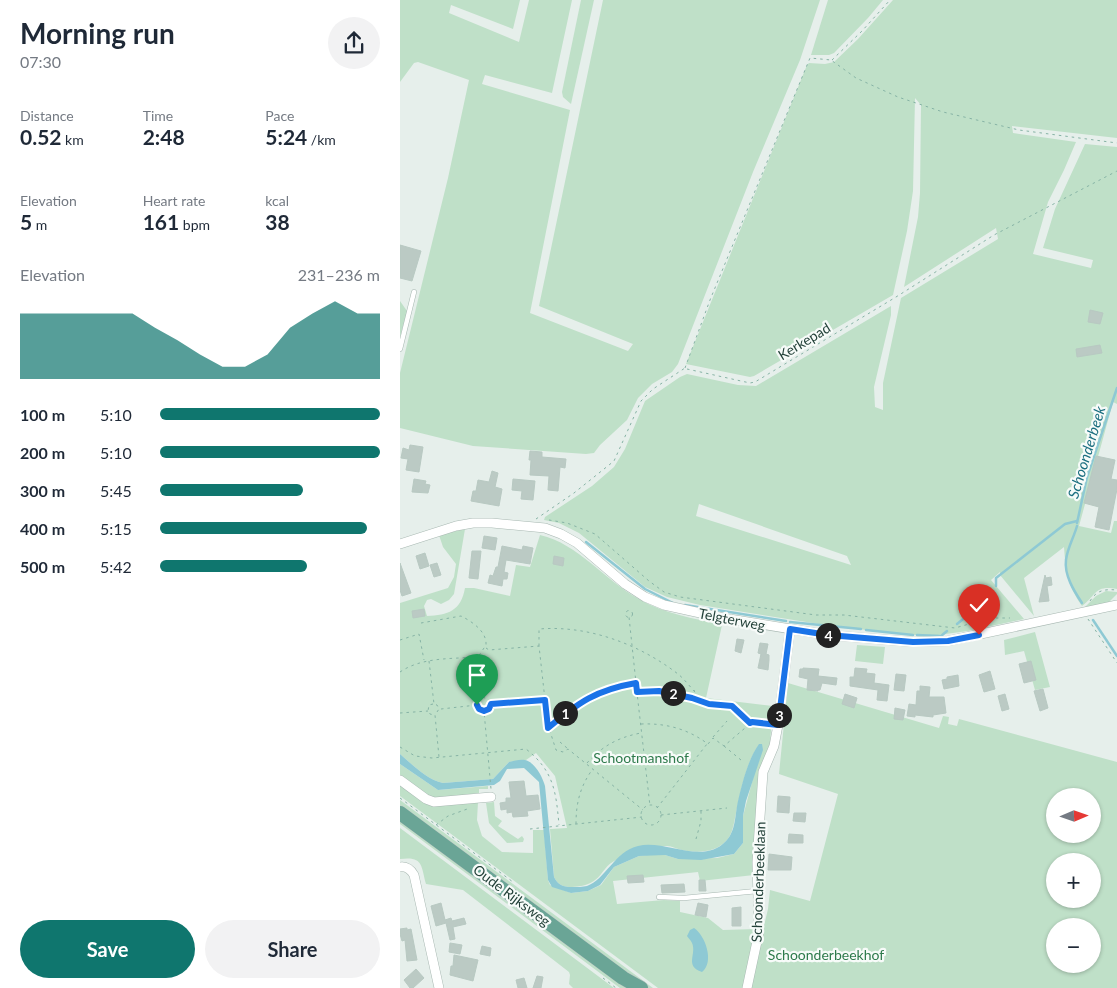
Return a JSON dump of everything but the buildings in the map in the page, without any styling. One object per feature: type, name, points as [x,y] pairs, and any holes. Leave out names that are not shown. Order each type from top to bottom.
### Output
[{"type":"main road","name":"Oude Rijksweg","points":[[400,813],[628,983],[641,988]]},
{"type":"street","name":"Telgterweg","points":[[400,544],[456,526],[473,523],[512,524],[545,528],[577,543],[625,584],[645,597],[664,605],[723,618],[837,636],[913,642],[948,641],[1117,605]]},
{"type":"street","name":"Schoonderbeeklaan","points":[[747,988],[759,932],[760,911],[757,891],[757,862],[763,772],[774,746],[778,725],[790,629]]},
{"type":"street","points":[[400,780],[426,799],[434,802],[491,794]]},
{"type":"street","points":[[400,867],[404,866],[410,869],[414,875],[439,988]]},
{"type":"lane","points":[[400,350],[414,292]]},
{"type":"lane","points":[[660,897],[684,898],[757,891]]},
{"type":"path","points":[[831,60],[862,31],[890,0]]},
{"type":"path","points":[[539,520],[533,520],[574,493],[614,461],[641,401],[653,389],[686,368],[710,300],[810,58],[831,60],[856,78],[898,98],[943,112],[1019,130],[1117,143]]},
{"type":"path","name":"Kerkepad","points":[[686,368],[750,383],[755,382],[896,298],[994,235],[1117,171]]},
{"type":"path","name":"Telgterweg","points":[[548,520],[567,523],[596,534],[649,581],[664,592],[680,597],[816,615],[844,616],[955,628],[990,618],[1013,619]]},
{"type":"path","points":[[1088,603],[1096,593],[1102,590],[1117,590]]},
{"type":"path","points":[[1084,612],[1117,663]]},
{"type":"path","points":[[421,623],[461,616],[482,632],[486,640],[485,648],[478,657],[482,697],[477,705]]},
{"type":"path","points":[[629,617],[650,806]]},
{"type":"path","points":[[568,749],[563,752],[556,750],[548,728],[539,629],[548,628],[596,634],[632,646],[678,675],[706,703]]},
{"type":"path","points":[[400,640],[419,634],[425,662]]},
{"type":"path","points":[[485,648],[489,650],[540,646]]},
{"type":"path","points":[[400,672],[408,667],[430,661],[478,657]]},
{"type":"path","points":[[430,661],[434,704],[439,709]]},
{"type":"path","points":[[548,728],[574,706],[593,695],[614,687],[636,683]]},
{"type":"path","points":[[692,698],[695,693],[694,690]]},
{"type":"path","points":[[637,692],[659,691],[692,698],[709,704],[732,706],[750,723]]},
{"type":"path","points":[[482,697],[488,699],[491,704]]},
{"type":"path","points":[[491,704],[545,700]]},
{"type":"path","points":[[428,711],[429,705],[434,704]]},
{"type":"path","points":[[484,711],[489,709],[491,704]]},
{"type":"path","points":[[439,709],[477,705]]},
{"type":"path","points":[[477,705],[479,709],[484,711]]},
{"type":"path","points":[[439,709],[435,715],[439,758]]},
{"type":"path","points":[[400,713],[428,711],[430,714],[435,715]]},
{"type":"path","points":[[484,711],[491,794]]},
{"type":"path","points":[[657,808],[726,721]]},
{"type":"path","points":[[724,746],[752,722],[778,725]]},
{"type":"path","points":[[641,724],[666,725],[681,729],[708,744]]},
{"type":"path","points":[[586,764],[597,752],[611,743],[642,733]]},
{"type":"path","points":[[713,738],[742,760]]},
{"type":"path","points":[[560,742],[643,810]]},
{"type":"path","points":[[400,747],[415,756],[439,758],[526,749],[553,782],[559,825]]},
{"type":"path","points":[[576,824],[577,800],[593,769]]},
{"type":"path","points":[[436,825],[448,816],[469,809],[473,804],[473,798]]},
{"type":"path","points":[[650,806],[657,808],[661,815],[659,821],[654,825],[647,824],[642,817],[643,810],[650,806]]},
{"type":"path","points":[[661,815],[727,808]]},
{"type":"path","points":[[696,839],[701,821],[701,811]]},
{"type":"path","points":[[530,828],[642,817]]},
{"type":"green space","points":[[400,0],[520,0],[513,29],[451,5],[449,13],[519,42],[529,0],[572,0],[552,93],[485,75],[482,84],[570,110],[530,313],[628,351],[633,344],[539,306],[603,0],[820,0],[800,60],[753,172],[678,364],[672,372],[652,384],[638,398],[627,420],[594,453],[473,446],[400,428],[400,373],[448,178],[469,80],[418,62],[414,63],[400,82]]},
{"type":"green space","points":[[581,0],[594,0],[571,104],[563,97],[562,92]]},
{"type":"green space","points":[[828,0],[883,0],[834,53],[829,55],[811,55]]},
{"type":"green space","points":[[893,0],[1117,0],[1117,138],[1012,126],[1013,133],[1076,142],[1048,202],[1033,254],[1091,268],[1093,260],[1043,248],[1055,209],[1085,144],[1117,147],[1117,404],[1113,402],[1079,526],[1111,533],[1114,521],[1117,521],[1117,589],[1104,588],[1096,592],[1082,606],[1068,578],[1064,547],[1024,578],[1034,616],[1000,575],[1000,572],[991,580],[1024,619],[968,631],[938,635],[915,635],[838,627],[700,605],[667,597],[645,587],[579,533],[559,523],[544,520],[545,517],[592,486],[614,467],[625,449],[645,401],[680,377],[687,374],[738,385],[756,386],[891,306],[891,315],[874,387],[875,407],[883,410],[883,383],[901,298],[998,239],[996,228],[904,287],[918,217],[920,193],[921,105],[915,98],[913,191],[907,231],[893,295],[754,376],[750,377],[686,364],[807,65],[809,63],[825,64],[834,62],[858,39]],"holes":[[[699,504],[847,556],[851,565],[696,516]]]},
{"type":"green space","points":[[400,301],[407,311],[400,337]]},
{"type":"green space","name":"Schootmanshof","points":[[465,529],[454,594],[449,600],[441,604],[431,599],[427,600],[424,606],[427,616],[447,613],[457,607],[465,588],[474,588],[510,596],[516,565],[530,567],[540,535],[567,546],[626,591],[649,604],[679,615],[722,625],[706,698],[773,706],[770,743],[762,768],[754,875],[700,881],[698,872],[613,881],[617,904],[664,900],[680,901],[680,912],[708,918],[723,930],[756,929],[744,988],[658,988],[400,796],[400,783],[425,801],[478,802],[477,820],[482,836],[502,852],[533,853],[533,830],[544,830],[550,885],[571,893],[588,891],[601,885],[614,867],[639,856],[655,854],[678,859],[717,858],[734,854],[743,843],[743,816],[760,758],[759,745],[744,777],[732,831],[722,845],[711,850],[699,852],[680,850],[671,846],[651,849],[619,859],[608,866],[590,883],[572,887],[561,885],[554,877],[550,829],[567,828],[555,776],[536,753],[526,760],[509,762],[493,779],[443,783],[426,775],[400,754],[400,603],[448,588],[454,577],[456,564],[443,547],[439,535]]},
{"type":"green space","points":[[1106,591],[1117,592],[1117,594],[1108,603],[1081,611],[1096,596]]},
{"type":"green space","points":[[1035,632],[1050,687],[1035,690],[1024,651],[1005,655],[1004,640]]},
{"type":"green space","points":[[857,645],[885,647],[883,664],[855,661]]},
{"type":"green space","name":"Schoonderbeekhof","points":[[788,683],[939,728],[943,716],[949,717],[948,724],[957,726],[959,719],[1117,762],[1117,988],[749,988],[768,909],[770,890],[810,901],[838,794],[779,774]]},
{"type":"green space","points":[[400,764],[438,790],[488,786],[488,789],[479,789],[479,793],[431,798],[400,775]]},
{"type":"green space","points":[[400,800],[653,988],[646,988],[400,806]]},
{"type":"green space","points":[[494,802],[495,816],[502,821],[498,826],[518,839],[522,836],[523,842],[507,843],[489,823],[486,803]]},
{"type":"green space","points":[[400,818],[481,878],[494,892],[520,911],[537,919],[628,988],[620,988],[400,824]]},
{"type":"green space","points":[[400,828],[614,988],[573,988],[569,984],[569,972],[463,890],[426,884],[420,863],[408,858],[400,859]]},
{"type":"water","points":[[759,744],[762,744],[763,750],[746,801],[743,816],[743,843],[734,854],[701,860],[678,859],[665,855],[639,856],[614,867],[600,885],[588,891],[571,893],[552,887],[548,880],[539,782],[524,768],[507,769],[500,781],[494,785],[438,790],[400,764],[400,754],[426,775],[443,783],[493,779],[509,762],[529,761],[538,771],[545,786],[554,877],[563,886],[580,887],[593,883],[623,854],[638,846],[660,846],[695,852],[717,848],[726,841],[732,832],[746,772]]},
{"type":"water","points":[[694,928],[702,936],[707,949],[708,962],[702,972],[692,963],[693,947],[692,942],[687,936],[690,930]]},
{"type":"waterway","name":"Schoonderbeek","points":[[1077,523],[1087,477],[1117,388]]},
{"type":"waterway","points":[[996,586],[996,578],[1065,524],[1077,521]]},
{"type":"waterway","name":"Schoonderbeek","points":[[1077,526],[1068,552],[1066,566],[1070,583],[1082,603]]},
{"type":"waterway","points":[[586,542],[645,589],[673,603]]},
{"type":"waterway","points":[[957,624],[994,594]]},
{"type":"waterway","points":[[685,605],[786,621]]},
{"type":"waterway","name":"Schoonderbeek","points":[[1093,620],[1117,656]]},
{"type":"waterway","points":[[790,622],[861,629]]},
{"type":"waterway","points":[[866,630],[913,635]]},
{"type":"waterway","points":[[917,635],[941,636],[947,631]]},
{"type":"route","points":[[477,705],[479,709],[484,711],[489,709],[491,704],[545,700],[548,728],[574,706],[593,695],[614,687],[636,683],[637,692],[659,691],[674,693],[709,704],[732,706],[750,723],[778,725],[790,629],[828,635],[913,642],[948,641],[979,635]]}]
